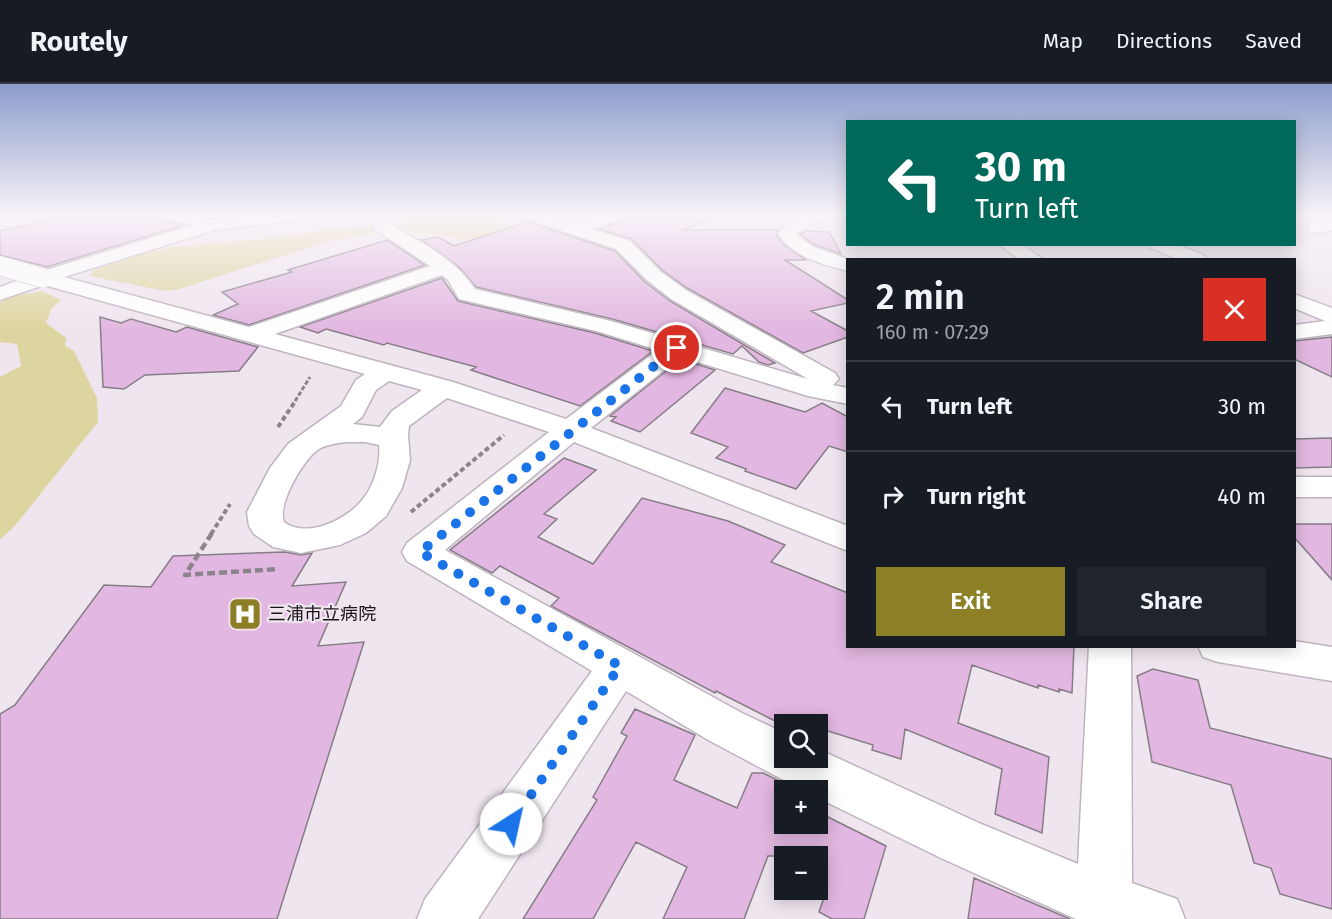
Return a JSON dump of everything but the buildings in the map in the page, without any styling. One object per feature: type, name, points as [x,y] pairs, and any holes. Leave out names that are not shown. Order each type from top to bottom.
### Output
[{"type":"street","points":[[0,294],[50,275],[123,253]]},
{"type":"street","points":[[423,253],[456,276],[466,294],[603,326],[817,390],[846,394]]},
{"type":"street","points":[[635,253],[658,280],[846,393]]},
{"type":"street","points":[[813,253],[846,264]]},
{"type":"street","points":[[0,266],[386,371],[528,415],[846,538]]},
{"type":"street","points":[[253,334],[445,267]]},
{"type":"street","points":[[1296,301],[1332,316]]},
{"type":"street","points":[[1296,332],[1332,327]]},
{"type":"street","points":[[677,348],[570,430],[420,552],[726,727],[774,751]]},
{"type":"street","points":[[313,442],[352,411],[365,386],[386,371]]},
{"type":"street","points":[[392,440],[368,433],[353,432],[326,437],[299,450],[281,475],[264,512],[266,526],[289,540],[313,539],[343,531],[365,518],[381,499],[395,458],[392,440],[394,426],[405,415],[444,388]]},
{"type":"street","points":[[1296,487],[1332,487]]},
{"type":"street","points":[[1104,911],[1110,648]]},
{"type":"street","points":[[1231,648],[1332,664]]},
{"type":"street","points":[[445,919],[620,666]]},
{"type":"street","points":[[809,768],[1104,911],[1157,919]]},
{"type":"path","points":[[272,437],[315,369],[336,357]]},
{"type":"path","points":[[409,514],[528,415]]},
{"type":"path","points":[[234,497],[185,575],[289,568]]},
{"type":"shaded area","points":[[147,253],[292,253],[179,289],[165,291],[90,276],[94,270]]},
{"type":"shaded area","points":[[42,291],[61,300],[51,309],[46,323],[66,338],[65,346],[74,351],[97,398],[98,422],[14,527],[0,539],[0,377],[21,366],[17,344],[0,342],[0,303],[8,297]]},
{"type":"place","name":"三浦市立病院","points":[[245,614]]},
{"type":"route","points":[[511,824],[620,666],[420,552],[570,430],[677,348]]}]
